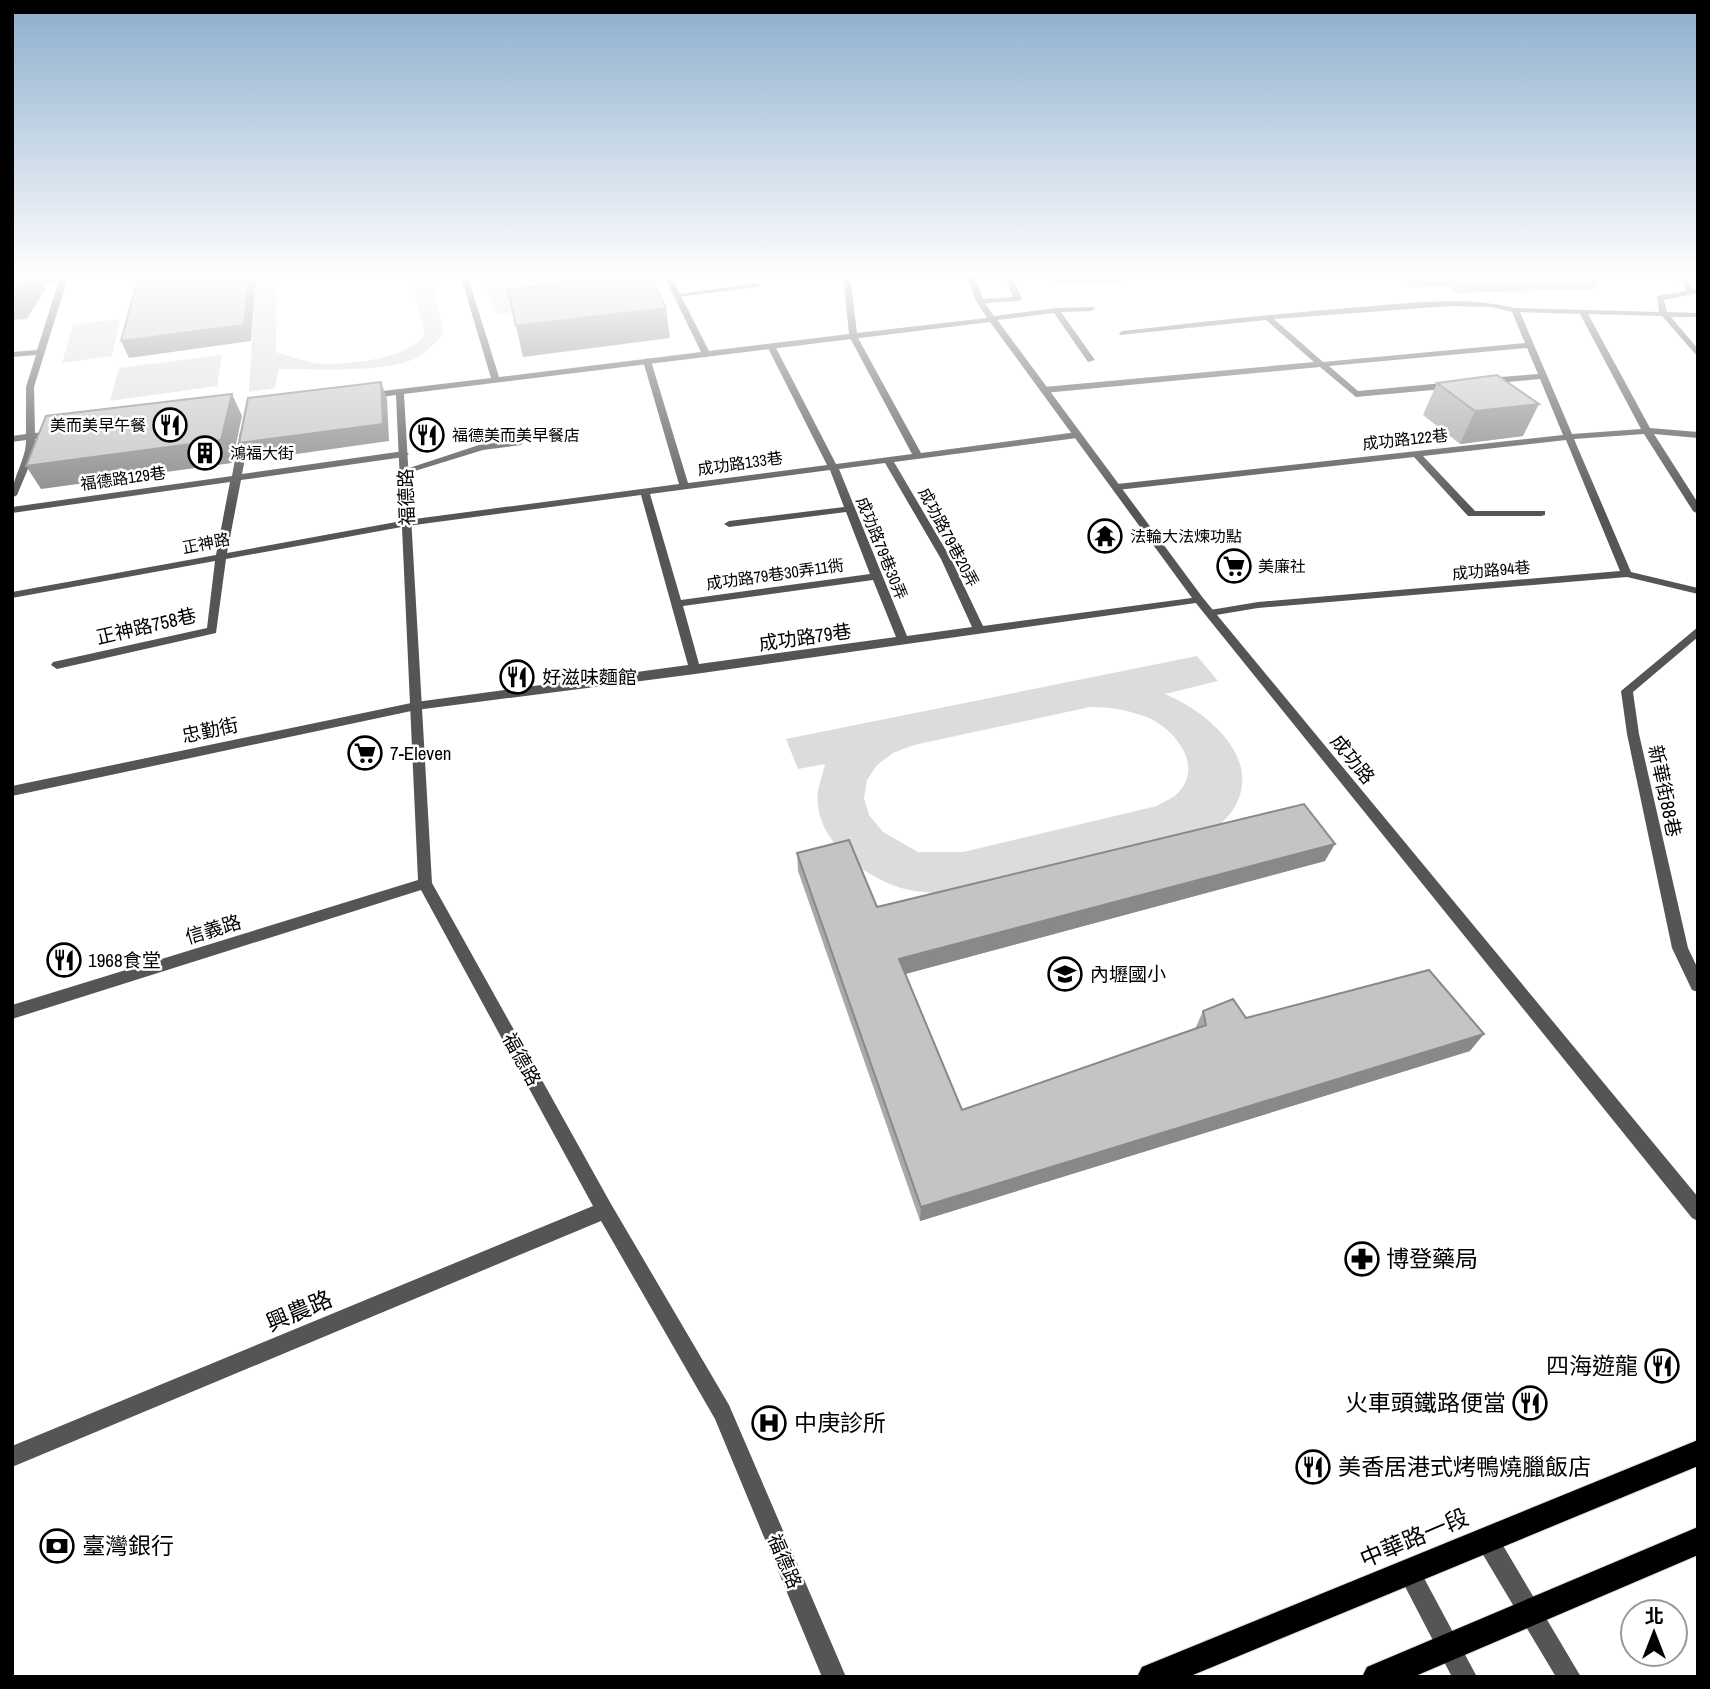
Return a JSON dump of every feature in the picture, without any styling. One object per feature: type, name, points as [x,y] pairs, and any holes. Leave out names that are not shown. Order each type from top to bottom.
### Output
[{"type":"main road","name":"中華路一段","points":[[1152,1677],[1698,1453]]},
{"type":"main road","points":[[1377,1677],[1698,1541]]},
{"type":"street","points":[[12,355],[32,353]]},
{"type":"street","points":[[12,495],[31,450],[30,387],[39,353]]},
{"type":"street","points":[[488,353],[496,380]]},
{"type":"street","points":[[349,398],[706,353]]},
{"type":"street","name":"成功路79巷30弄","points":[[774,353],[833,467],[903,640]]},
{"type":"street","points":[[863,353],[918,456]]},
{"type":"street","name":"成功路","points":[[1017,353],[1199,600],[1698,1212]]},
{"type":"street","points":[[1086,353],[1091,360]]},
{"type":"street","points":[[1306,353],[1356,394],[1462,384]]},
{"type":"street","points":[[1044,390],[1447,353]]},
{"type":"street","points":[[1533,353],[1627,574]]},
{"type":"street","points":[[1604,353],[1647,432],[1698,511]]},
{"type":"street","points":[[647,361],[684,486]]},
{"type":"street","points":[[1476,383],[1542,376]]},
{"type":"street","name":"福德路","points":[[400,392],[425,883],[605,1210],[722,1412],[834,1677]]},
{"type":"street","points":[[221,556],[247,424]]},
{"type":"street","points":[[12,439],[68,432]]},
{"type":"street","name":"成功路122巷","points":[[1117,487],[1568,437],[1647,432],[1698,435]]},
{"type":"street","name":"成功路133巷","points":[[407,523],[1077,435]]},
{"type":"street","points":[[405,471],[482,447],[518,443]]},
{"type":"street","name":"福德路129巷","points":[[12,510],[404,454]]},
{"type":"street","points":[[1416,454],[1472,514],[1541,513]]},
{"type":"street","name":"成功路79巷20弄","points":[[888,460],[946,559],[979,630]]},
{"type":"street","points":[[645,493],[695,670]]},
{"type":"street","points":[[729,524],[850,509]]},
{"type":"street","name":"正神路","points":[[12,595],[407,523]]},
{"type":"street","name":"正神路758巷","points":[[57,664],[212,629],[221,556]]},
{"type":"street","name":"成功路94巷","points":[[1210,613],[1258,605],[1627,574],[1698,591]]},
{"type":"street","name":"成功路79巷30弄11衖","points":[[677,604],[877,576]]},
{"type":"street","name":"成功路79巷","points":[[416,706],[1199,600]]},
{"type":"street","name":"新華街88巷","points":[[1698,631],[1627,691],[1633,734],[1679,948],[1698,985]]},
{"type":"street","name":"忠勤街","points":[[12,791],[416,706]]},
{"type":"street","name":"信義路","points":[[12,1012],[425,883]]},
{"type":"street","name":"興農路","points":[[12,1457],[605,1210]]},
{"type":"street","points":[[1487,1540],[1569,1677]]},
{"type":"street","points":[[1409,1573],[1465,1677]]},
{"type":"shaded area","points":[[65,353],[113,353],[112,356],[62,363]]},
{"type":"shaded area","points":[[251,353],[278,353],[324,364],[364,361],[396,353],[424,353],[403,363],[387,366],[279,369],[275,388],[249,392]]},
{"type":"shaded area","points":[[222,355],[217,386],[110,401],[119,368]]},
{"type":"shaded area","points":[[1197,656],[1218,681],[1165,694],[1197,712],[1213,724],[1226,739],[1236,754],[1242,771],[1241,789],[1232,811],[1212,832],[948,894],[926,892],[905,889],[873,875],[857,865],[832,840],[818,808],[818,790],[825,764],[798,769],[786,739]],"holes":[[[1090,707],[1127,711],[1149,718],[1169,732],[1184,751],[1188,762],[1188,773],[1176,795],[1157,806],[963,852],[918,852],[883,832],[869,815],[864,798],[867,780],[877,765],[893,753],[914,745]]]},
{"type":"building","points":[[1497,375],[1539,404],[1475,411],[1437,383]]},
{"type":"building","points":[[381,382],[383,424],[239,443],[248,398]]},
{"type":"building","points":[[232,394],[221,440],[26,466],[46,416]]},
{"type":"building","points":[[1304,804],[1335,844],[899,959],[962,1110],[1206,1025],[1203,1011],[1233,999],[1246,1018],[1429,970],[1484,1034],[921,1207],[797,853],[849,840],[877,907]]},
{"type":"place","name":"美而美早午餐","points":[[170,425]]},
{"type":"place","name":"福德美而美早餐店","points":[[427,435]]},
{"type":"place","name":"鴻福大街","points":[[205,453]]},
{"type":"place","name":"法輪大法煉功點","points":[[1105,536]]},
{"type":"place","name":"美廉社","points":[[1234,566]]},
{"type":"place","name":"好滋味麵館","points":[[517,677]]},
{"type":"place","name":"7-Eleven","points":[[365,753]]},
{"type":"place","name":"1968食堂","points":[[64,960]]},
{"type":"place","name":"內壢國小","points":[[1065,974]]},
{"type":"place","name":"博登藥局","points":[[1362,1259]]},
{"type":"place","name":"四海遊龍","points":[[1662,1366]]},
{"type":"place","name":"火車頭鐵路便當","points":[[1530,1403]]},
{"type":"place","name":"中庚診所","points":[[769,1423]]},
{"type":"place","name":"美香居港式烤鴨燒臘飯店","points":[[1313,1467]]},
{"type":"place","name":"臺灣銀行","points":[[57,1546]]}]
